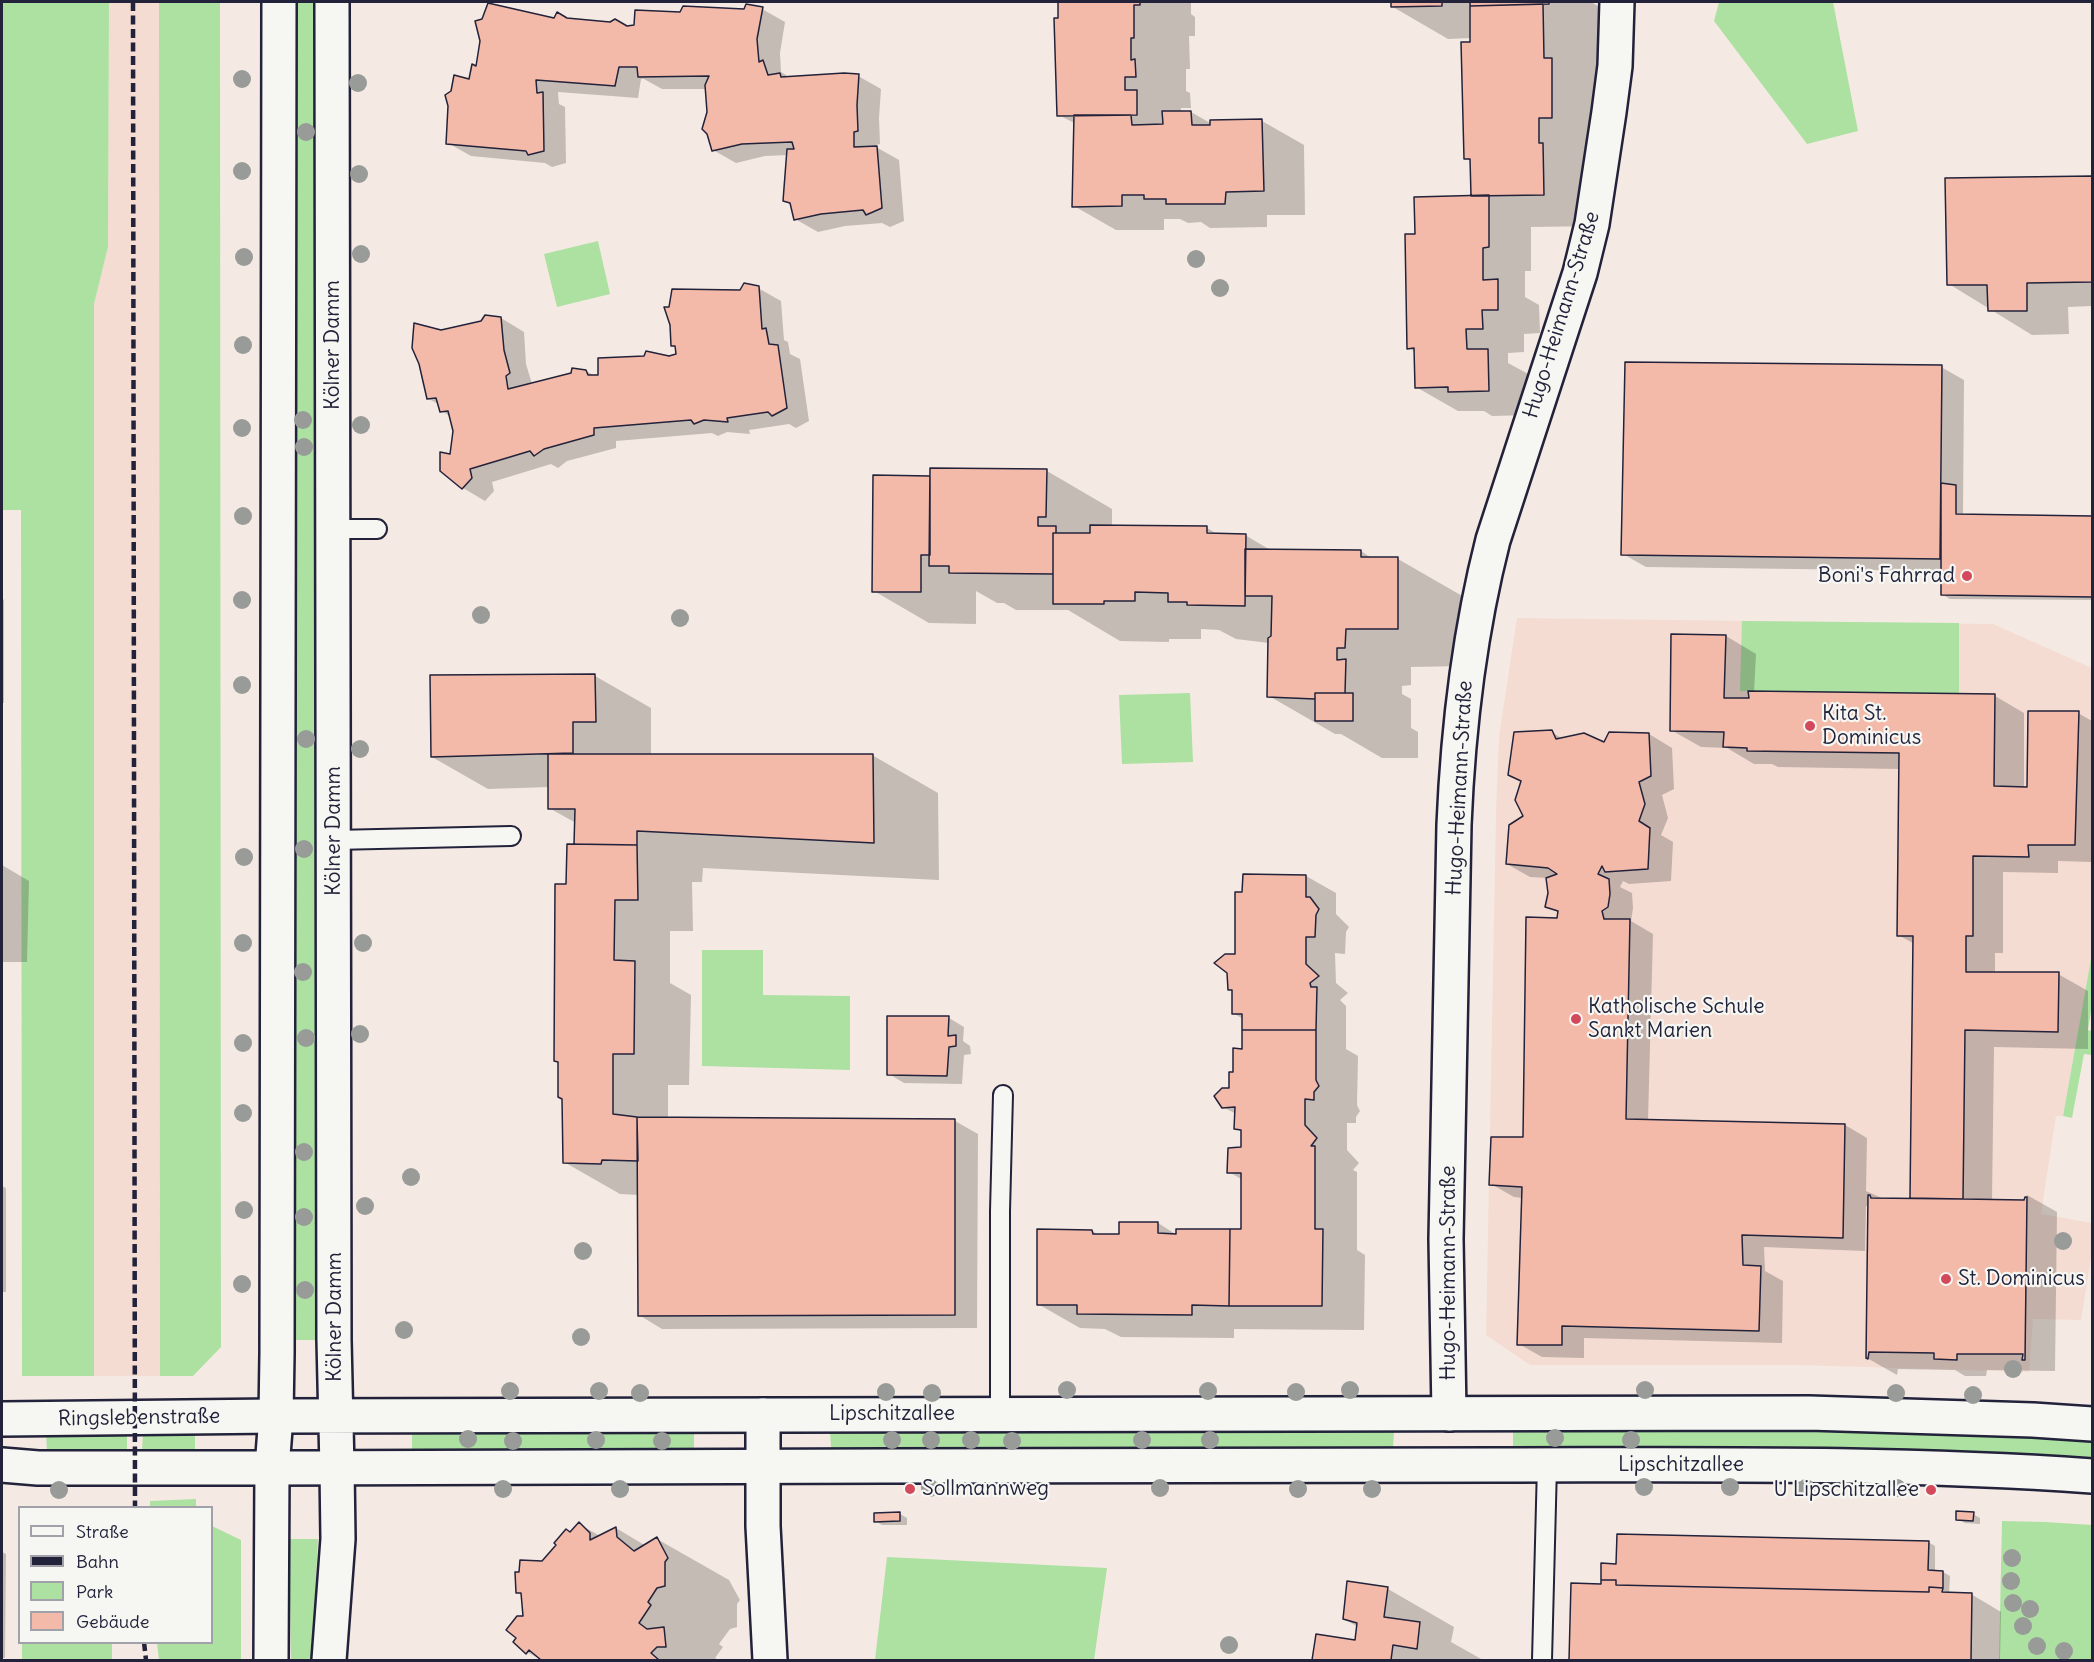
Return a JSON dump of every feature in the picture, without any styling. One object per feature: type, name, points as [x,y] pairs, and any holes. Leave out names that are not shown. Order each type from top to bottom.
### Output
[{"type":"street","points":[[271,1660],[272,1468],[276,1416],[279,2]]},
{"type":"street","name":"Kölner Damm","points":[[329,1660],[338,1539],[335,1416],[332,2]]},
{"type":"street","name":"Hugo-Heimann-Straße","points":[[1449,1414],[1446,1239],[1454,825],[1456,768],[1463,693],[1482,582],[1502,509],[1580,273],[1592,224],[1610,112],[1615,66],[1617,2]]},
{"type":"street","name":"Lipschitzallee","points":[[335,1416],[1809,1413],[2092,1424]]},
{"type":"street","points":[[1449,1414],[1449,1465]]},
{"type":"street","points":[[763,1415],[763,1526],[770,1660]]},
{"type":"street","name":"Ringslebenstraße","points":[[2,1419],[335,1416]]},
{"type":"street","points":[[2,1465],[38,1468],[272,1468]]},
{"type":"street","name":"Lipschitzallee","points":[[272,1468],[1844,1466],[1972,1469],[2092,1476]]},
{"type":"lane","points":[[333,529],[377,528]]},
{"type":"lane","points":[[334,840],[511,836]]},
{"type":"lane","points":[[1000,1414],[1000,1211],[1003,1095]]},
{"type":"lane","points":[[1542,1660],[1547,1465]]},
{"type":"shaded area","points":[[109,2],[159,2],[160,1376],[94,1376],[94,304],[108,246]]},
{"type":"shaded area","points":[[1517,618],[1993,624],[2092,668],[2092,953],[2063,1116],[2056,1116],[2041,1214],[2092,1223],[2092,1252],[2081,1320],[2033,1319],[2029,1372],[1797,1365],[1530,1365],[1486,1335],[1499,736]]},
{"type":"green space","points":[[2,2],[109,2],[108,247],[94,304],[94,1376],[22,1376],[21,510],[2,510]]},
{"type":"green space","points":[[159,2],[220,2],[221,1347],[193,1376],[160,1376]]},
{"type":"green space","points":[[294,2],[316,2],[317,1340],[295,1340]]},
{"type":"green space","points":[[1719,2],[1833,2],[1858,131],[1807,144],[1714,21]]},
{"type":"green space","points":[[598,241],[610,294],[557,307],[544,254]]},
{"type":"green space","points":[[1742,621],[1959,623],[1959,694],[1740,691]]},
{"type":"green space","points":[[1190,693],[1193,762],[1122,764],[1119,695]]},
{"type":"green space","points":[[702,950],[763,950],[763,995],[850,996],[850,1070],[702,1066]]},
{"type":"green space","points":[[2092,953],[2092,1005],[2088,1030],[2092,1031],[2092,1055],[2084,1054],[2072,1118],[2063,1116]]},
{"type":"green space","points":[[1513,1430],[1803,1431],[2020,1437],[2092,1441],[2092,1459],[1876,1450],[1513,1448]]},
{"type":"green space","points":[[1394,1431],[1393,1448],[831,1448],[830,1432]]},
{"type":"green space","points":[[412,1432],[694,1432],[694,1449],[412,1449]]},
{"type":"green space","points":[[46,1433],[127,1433],[127,1450],[47,1451]]},
{"type":"green space","points":[[143,1433],[195,1433],[195,1449],[142,1450]]},
{"type":"green space","points":[[196,1499],[196,1506],[150,1506],[150,1501]]},
{"type":"green space","points":[[2002,1521],[2092,1525],[2092,1660],[1999,1660]]},
{"type":"green space","points":[[213,1526],[241,1540],[241,1660],[159,1660],[157,1644],[213,1644]]},
{"type":"green space","points":[[289,1539],[318,1539],[312,1660],[291,1660]]},
{"type":"green space","points":[[887,1557],[1107,1568],[1094,1660],[875,1660]]},
{"type":"green space","points":[[22,1644],[112,1644],[112,1660],[22,1660]]},
{"type":"building","points":[[1058,2],[1140,2],[1140,5],[1134,5],[1134,38],[1131,38],[1131,60],[1135,59],[1136,77],[1125,77],[1125,90],[1137,90],[1137,115],[1057,116],[1054,18],[1058,18]]},
{"type":"building","points":[[1391,2],[1442,2],[1442,6],[1391,7]]},
{"type":"building","points":[[1470,2],[1549,2],[1549,4],[1470,6]]},
{"type":"building","points":[[488,3],[554,18],[557,12],[567,18],[610,22],[615,19],[627,26],[634,25],[635,10],[680,12],[683,6],[744,9],[746,4],[763,7],[757,39],[759,62],[763,60],[768,75],[780,73],[781,77],[859,74],[858,131],[854,132],[854,147],[877,146],[882,208],[866,215],[863,210],[821,214],[794,220],[790,203],[783,201],[787,149],[794,149],[792,142],[742,144],[712,151],[707,134],[702,129],[707,112],[705,85],[709,76],[638,77],[637,67],[619,67],[615,86],[536,80],[537,93],[543,92],[544,151],[528,155],[526,151],[446,144],[448,106],[445,95],[451,91],[454,75],[469,79],[472,64],[476,66],[480,41],[475,21],[482,19]]},
{"type":"building","points":[[1543,4],[1544,58],[1552,58],[1552,118],[1539,118],[1539,143],[1543,143],[1544,195],[1471,196],[1470,159],[1464,159],[1461,42],[1470,42],[1470,6]]},
{"type":"building","points":[[1162,111],[1191,111],[1192,125],[1210,125],[1210,120],[1262,119],[1264,191],[1226,192],[1225,204],[1166,204],[1166,199],[1144,199],[1144,195],[1122,195],[1122,206],[1072,207],[1074,115],[1131,115],[1132,125],[1163,124]]},
{"type":"building","points":[[2092,176],[2092,282],[2027,283],[2027,311],[1988,311],[1987,285],[1947,285],[1945,178]]},
{"type":"building","points":[[1489,195],[1489,247],[1483,248],[1483,280],[1498,279],[1498,310],[1482,310],[1483,329],[1466,329],[1467,349],[1488,349],[1489,391],[1448,392],[1448,387],[1415,388],[1414,348],[1407,349],[1405,234],[1415,234],[1414,197]]},
{"type":"building","points":[[744,283],[759,286],[762,329],[766,328],[769,344],[778,345],[787,408],[772,416],[768,412],[727,418],[728,422],[704,420],[694,424],[691,420],[594,428],[594,435],[544,449],[534,456],[530,451],[470,469],[472,478],[462,489],[440,471],[440,452],[450,454],[453,431],[448,411],[440,412],[436,398],[427,399],[419,364],[412,348],[414,323],[441,330],[481,321],[485,315],[501,317],[504,350],[510,373],[506,376],[508,389],[571,373],[572,368],[586,370],[588,375],[598,375],[598,358],[644,356],[646,351],[669,356],[676,354],[675,346],[671,346],[670,325],[664,307],[669,307],[672,289],[740,290]]},
{"type":"building","points":[[1625,362],[1942,365],[1940,559],[1621,555]]},
{"type":"building","points":[[930,468],[1047,469],[1046,517],[1038,517],[1038,526],[1056,526],[1056,533],[1053,533],[1053,574],[949,573],[949,566],[929,566]]},
{"type":"building","points":[[873,475],[930,476],[930,555],[921,555],[921,592],[872,592]]},
{"type":"building","points":[[1941,483],[1956,485],[1956,514],[2092,516],[2092,597],[1941,595]]},
{"type":"building","points":[[1090,525],[1207,526],[1207,533],[1246,534],[1245,606],[1187,605],[1187,602],[1168,602],[1168,593],[1135,592],[1135,601],[1104,601],[1104,604],[1053,604],[1053,533],[1090,533]]},
{"type":"building","points":[[1245,549],[1361,550],[1361,557],[1398,557],[1398,629],[1346,629],[1345,648],[1337,648],[1337,660],[1346,659],[1345,693],[1315,693],[1315,699],[1267,697],[1268,638],[1271,636],[1272,596],[1245,596]]},
{"type":"building","points":[[1671,634],[1726,635],[1724,698],[1749,698],[1748,691],[1995,694],[1994,786],[2027,787],[2028,711],[2079,711],[2075,845],[2028,845],[2029,857],[1973,856],[1973,936],[1966,936],[1966,972],[2059,972],[2058,1032],[1965,1030],[1963,1199],[1910,1198],[1913,936],[1897,936],[1899,753],[1747,751],[1747,748],[1723,747],[1724,732],[1670,731]]},
{"type":"building","points":[[595,674],[596,722],[573,722],[573,753],[431,757],[430,675]]},
{"type":"building","points":[[1315,693],[1353,693],[1353,721],[1315,721]]},
{"type":"building","name":"Katholische Schule Sankt Marien","points":[[1552,730],[1556,739],[1584,733],[1604,742],[1609,732],[1649,733],[1651,776],[1639,782],[1645,804],[1639,821],[1650,828],[1648,869],[1605,872],[1602,866],[1598,874],[1609,879],[1608,907],[1602,911],[1604,919],[1630,919],[1626,1119],[1845,1124],[1843,1238],[1742,1235],[1743,1265],[1761,1266],[1759,1331],[1562,1326],[1562,1345],[1517,1345],[1522,1187],[1489,1185],[1491,1137],[1523,1137],[1526,917],[1557,918],[1558,911],[1545,907],[1548,893],[1546,878],[1557,874],[1548,868],[1506,864],[1509,825],[1523,816],[1515,800],[1521,781],[1508,775],[1514,732]]},
{"type":"building","points":[[548,754],[873,754],[874,843],[637,831],[637,845],[574,844],[575,809],[548,809]]},
{"type":"building","points":[[567,844],[637,845],[638,900],[615,900],[614,960],[635,961],[634,1054],[613,1054],[613,1114],[637,1117],[638,1161],[602,1160],[601,1164],[563,1163],[562,1099],[558,1097],[558,1062],[554,1061],[555,884],[566,884]]},
{"type":"building","points":[[1243,874],[1306,875],[1306,897],[1310,897],[1319,909],[1316,915],[1315,937],[1306,937],[1306,964],[1319,976],[1310,983],[1311,987],[1317,987],[1316,1030],[1242,1030],[1242,1014],[1232,1014],[1232,990],[1228,990],[1227,973],[1214,963],[1225,954],[1235,954],[1235,892],[1242,892]]},
{"type":"building","points":[[887,1016],[949,1016],[948,1036],[956,1035],[956,1046],[949,1047],[947,1076],[887,1075]]},
{"type":"building","points":[[1242,1030],[1316,1030],[1316,1080],[1319,1086],[1314,1092],[1314,1100],[1305,1099],[1305,1125],[1317,1138],[1311,1146],[1315,1146],[1315,1229],[1323,1229],[1322,1306],[1229,1306],[1230,1229],[1241,1229],[1241,1173],[1227,1173],[1228,1148],[1241,1147],[1241,1130],[1234,1129],[1235,1107],[1222,1108],[1214,1096],[1222,1088],[1229,1088],[1229,1072],[1233,1072],[1233,1048],[1242,1049]]},
{"type":"building","points":[[637,1117],[955,1119],[955,1315],[638,1316]]},
{"type":"building","name":"St. Dominicus","points":[[1868,1195],[1871,1198],[2024,1200],[2027,1197],[2025,1360],[2022,1360],[2023,1354],[1957,1354],[1957,1360],[1934,1359],[1934,1353],[1869,1352],[1868,1359],[1866,1358]]},
{"type":"building","points":[[1119,1222],[1158,1222],[1158,1233],[1176,1234],[1176,1229],[1230,1229],[1229,1306],[1192,1305],[1192,1315],[1077,1314],[1077,1305],[1037,1305],[1037,1229],[1092,1230],[1093,1234],[1119,1234]]},
{"type":"building","points":[[1956,1511],[1974,1512],[1973,1521],[1956,1520]]},
{"type":"building","points":[[900,1512],[900,1521],[874,1522],[874,1513]]},
{"type":"building","points":[[579,1522],[590,1533],[590,1540],[616,1527],[617,1537],[634,1551],[657,1537],[668,1558],[665,1562],[665,1586],[657,1588],[648,1602],[651,1605],[639,1623],[647,1629],[664,1627],[666,1647],[657,1647],[651,1653],[659,1660],[541,1660],[529,1650],[526,1654],[513,1642],[516,1638],[506,1630],[517,1616],[523,1616],[521,1593],[516,1593],[515,1572],[519,1572],[520,1560],[542,1561],[566,1529],[570,1532]]},
{"type":"building","points":[[1617,1534],[1929,1541],[1928,1570],[1943,1571],[1943,1588],[1929,1587],[1929,1592],[1616,1585],[1616,1580],[1601,1580],[1601,1563],[1616,1564]]},
{"type":"building","points":[[1601,1580],[1616,1580],[1616,1585],[1929,1592],[1929,1587],[1943,1588],[1942,1592],[1972,1593],[1971,1660],[1569,1660],[1571,1583],[1601,1584]]},
{"type":"building","points":[[1347,1581],[1388,1587],[1384,1617],[1420,1622],[1417,1649],[1393,1645],[1391,1660],[1312,1660],[1316,1634],[1355,1640],[1357,1623],[1343,1619]]},
{"type":"railway","points":[[133,2],[135,1506]]},
{"type":"railway","points":[[144,1644],[146,1660]]},
{"type":"place","name":"Boni's Fahrrad","points":[[1967,576]]},
{"type":"place","name":"Kita St. Dominicus","points":[[1810,726]]},
{"type":"place","name":"Katholische Schule Sankt Marien","points":[[1576,1019]]},
{"type":"place","name":"St. Dominicus","points":[[1946,1279]]},
{"type":"place","name":"Sollmannweg","points":[[910,1489]]},
{"type":"place","name":"U Lipschitzallee","points":[[1931,1490]]}]
